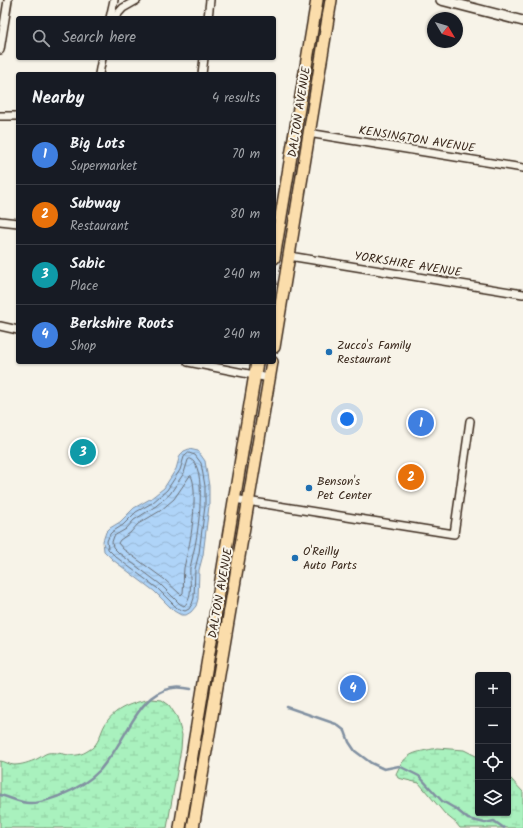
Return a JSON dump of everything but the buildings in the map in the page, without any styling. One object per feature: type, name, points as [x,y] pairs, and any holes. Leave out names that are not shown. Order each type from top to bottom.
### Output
[{"type":"main road","name":"DALTON AVENUE","points":[[276,246],[317,0]]},
{"type":"main road","name":"DALTON AVENUE","points":[[276,335],[331,0]]},
{"type":"main road","name":"DALTON AVENUE","points":[[180,828],[257,364]]},
{"type":"main road","name":"DALTON AVENUE","points":[[193,828],[272,364]]},
{"type":"street","points":[[0,50],[8,0]]},
{"type":"street","points":[[110,16],[114,0]]},
{"type":"street","points":[[116,16],[123,8],[137,0]]},
{"type":"street","points":[[208,16],[210,0]]},
{"type":"street","points":[[441,0],[523,21]]},
{"type":"street","points":[[99,72],[102,60]]},
{"type":"street","points":[[202,72],[204,60]]},
{"type":"street","points":[[0,116],[16,116]]},
{"type":"street","name":"KENSINGTON AVENUE","points":[[308,133],[523,168]]},
{"type":"street","points":[[0,221],[16,223]]},
{"type":"street","name":"YORKSHIRE AVENUE","points":[[289,256],[523,294]]},
{"type":"street","points":[[0,326],[16,330]]},
{"type":"street","points":[[198,364],[269,378]]},
{"type":"street","points":[[234,499],[454,534],[470,421]]},
{"type":"green space","points":[[151,699],[162,700],[169,705],[177,717],[182,735],[181,749],[167,828],[0,828],[0,761],[17,765],[32,761],[48,753],[78,755],[83,753],[96,744],[106,723],[116,712],[129,705]]},
{"type":"green space","points":[[437,748],[464,750],[475,756],[475,816],[511,816],[511,779],[523,792],[523,828],[460,828],[445,814],[419,783],[398,778],[396,774],[400,766],[408,757],[417,752]]},
{"type":"water","points":[[189,449],[198,451],[205,461],[209,486],[209,506],[203,555],[199,570],[198,599],[196,606],[191,612],[186,615],[181,615],[174,611],[154,591],[113,560],[104,551],[103,541],[106,532],[110,528],[120,522],[134,508],[150,499],[164,488],[176,469],[180,455]]},
{"type":"waterway","points":[[0,795],[26,803],[33,803],[48,800],[76,788],[100,770],[114,752],[138,712],[155,695],[165,690],[177,687],[191,689]]},
{"type":"waterway","points":[[287,707],[336,724],[345,731],[349,742],[355,751],[371,763],[384,769],[399,766],[419,776],[442,801],[456,809],[468,819],[485,823],[494,821],[504,828]]},
{"type":"place","name":"Zucco's Family Restaurant","points":[[329,352]]},
{"type":"place","name":"Big Lots","points":[[421,423]]},
{"type":"place","name":"Sabic","points":[[83,452]]},
{"type":"place","name":"Subway","points":[[411,477]]},
{"type":"place","name":"Benson's Pet Center","points":[[309,488]]},
{"type":"place","name":"O'Reilly Auto Parts","points":[[295,558]]},
{"type":"place","name":"Berkshire Roots","points":[[353,688]]}]
